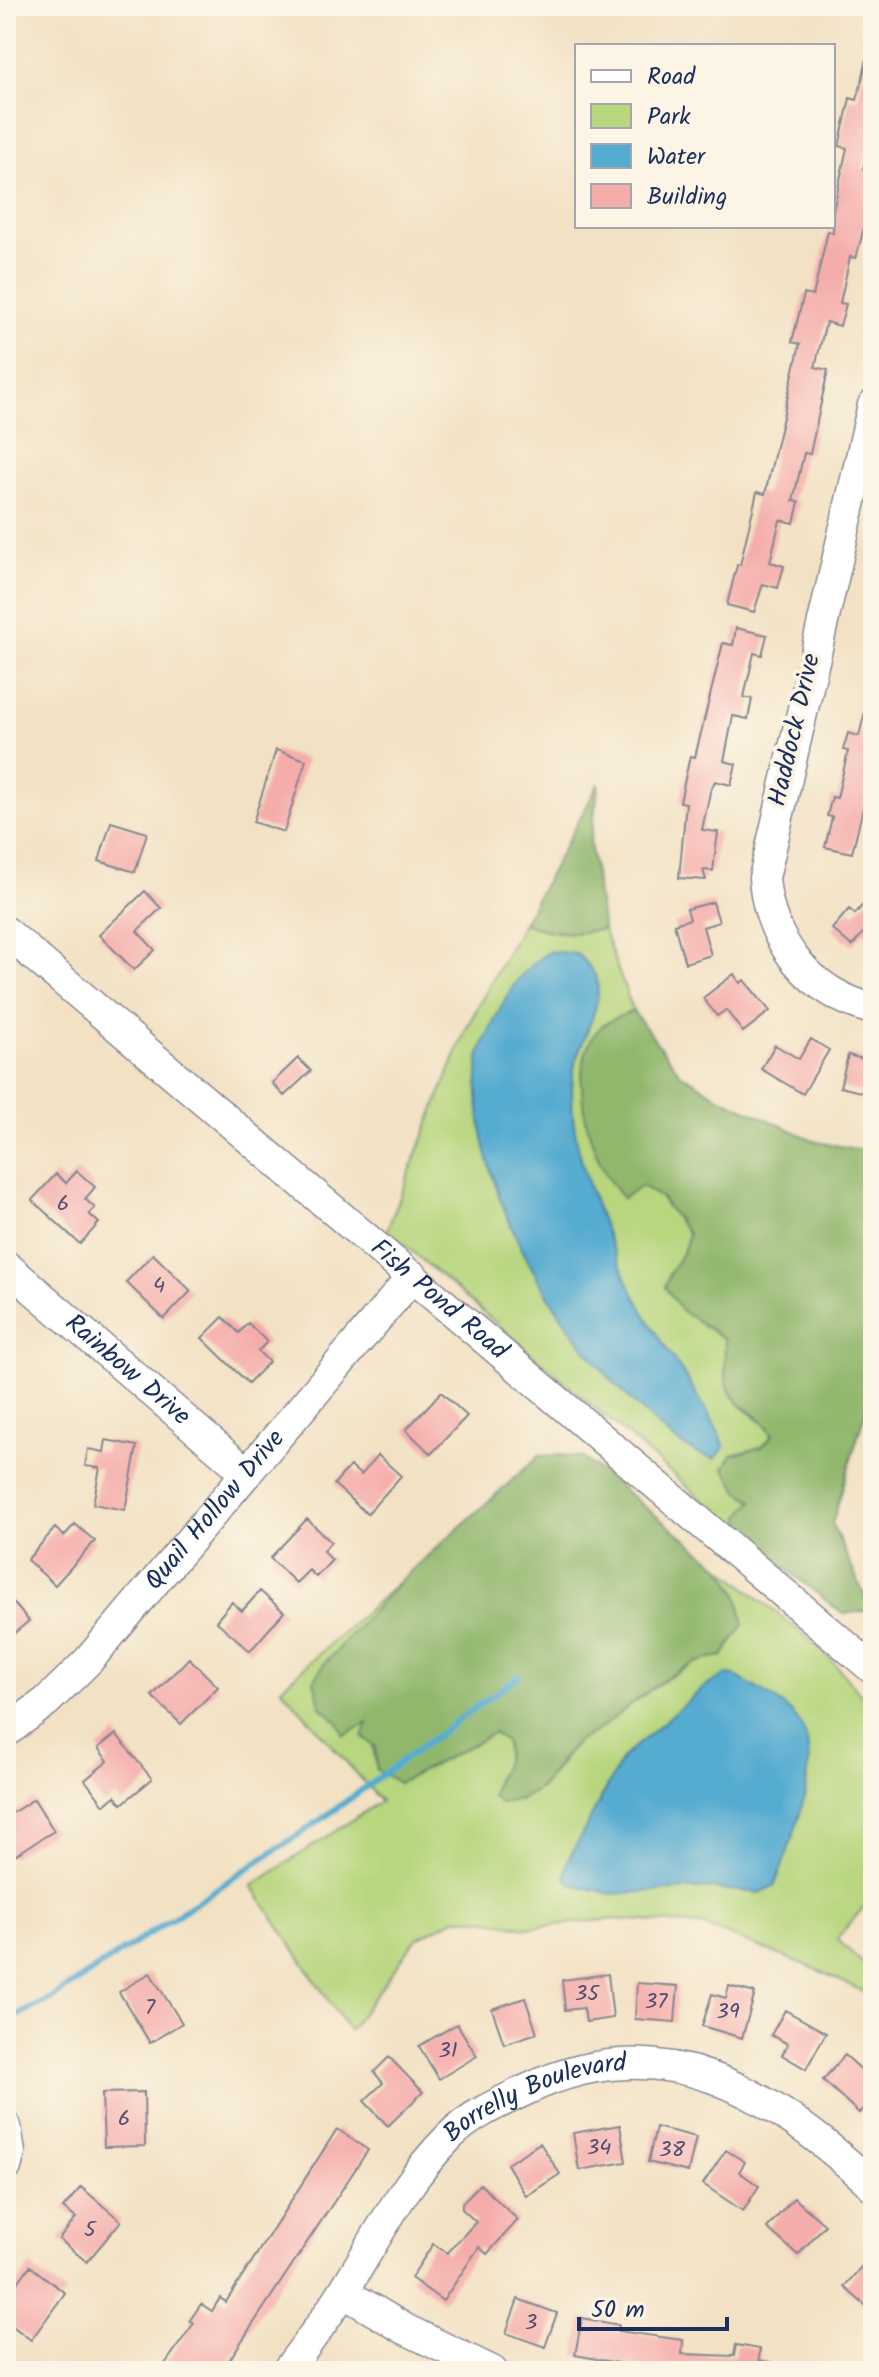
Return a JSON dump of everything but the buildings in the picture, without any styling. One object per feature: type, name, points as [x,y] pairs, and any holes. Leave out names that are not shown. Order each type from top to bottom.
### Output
[{"type":"street","name":"Haddock Drive","points":[[873,405],[764,878],[772,921],[793,959],[835,995],[873,1009]]},
{"type":"street","name":"Fish Pond Road","points":[[6,932],[873,1669]]},
{"type":"street","name":"Rainbow Drive","points":[[6,1266],[247,1473]]},
{"type":"street","name":"Quail Hollow Drive","points":[[6,1732],[47,1701],[80,1669],[413,1276]]},
{"type":"street","name":"Borrelly Boulevard","points":[[287,2371],[343,2292],[391,2207],[451,2135],[508,2098],[578,2068],[632,2063],[676,2066],[715,2076],[756,2094],[807,2129],[873,2186]]},
{"type":"street","points":[[6,2127],[10,2152],[6,2167]]},
{"type":"street","points":[[343,2292],[405,2329],[492,2371]]},
{"type":"green space","points":[[599,783],[590,842],[603,929],[563,932],[523,923]]},
{"type":"green space","points":[[523,923],[563,932],[603,929],[633,1011],[603,1024],[623,1198],[642,1186],[661,1198],[688,1234],[686,1253],[668,1275],[703,1326],[725,1339],[727,1371],[737,1401],[773,1436],[762,1447],[732,1455],[739,1491],[753,1501],[741,1515],[744,1535],[387,1230],[466,1029]]},
{"type":"green space","points":[[633,1011],[680,1073],[721,1098],[817,1142],[873,1152],[873,1385],[832,1524],[871,1610],[843,1614],[744,1535],[741,1515],[753,1501],[739,1491],[724,1468],[732,1455],[762,1447],[773,1435],[730,1391],[726,1375],[725,1339],[682,1311],[665,1287],[688,1234],[661,1198],[642,1186],[623,1198],[600,1162],[584,1111],[584,1061],[591,1040],[605,1024]]},
{"type":"green space","points":[[539,1456],[583,1458],[721,1567],[737,1592],[744,1624],[723,1656],[689,1666],[658,1684],[578,1742],[537,1790],[527,1796],[500,1803],[492,1796],[506,1752],[506,1743],[494,1733],[399,1783],[377,1770],[375,1746],[363,1737],[368,1723],[344,1735],[338,1722],[321,1707],[314,1681],[324,1664],[404,1577]]},
{"type":"green space","points":[[721,1567],[825,1653],[873,1708],[873,1896],[837,1939],[873,1973],[873,1996],[813,1968],[702,1925],[613,1919],[527,1928],[481,1919],[457,1918],[417,1938],[349,2031],[252,1886],[381,1801],[281,1688],[404,1577],[324,1664],[321,1707],[338,1722],[344,1735],[369,1722],[377,1770],[463,1749],[494,1733],[506,1743],[508,1763],[495,1781],[519,1801],[542,1787],[576,1743],[666,1679],[704,1658],[737,1592]]},
{"type":"water","points":[[550,951],[577,954],[596,977],[595,1010],[578,1054],[572,1082],[573,1119],[581,1158],[604,1227],[634,1293],[725,1447],[715,1459],[691,1450],[670,1436],[601,1368],[544,1289],[500,1199],[486,1152],[478,1105],[480,1055],[513,986],[532,964]]},
{"type":"water","points":[[725,1675],[736,1676],[784,1706],[797,1719],[805,1735],[808,1755],[803,1801],[775,1885],[760,1893],[708,1888],[612,1894],[571,1884],[565,1876],[567,1862],[623,1757],[703,1688]]},
{"type":"waterway","points":[[6,2021],[52,1998],[319,1821],[519,1676]]}]
